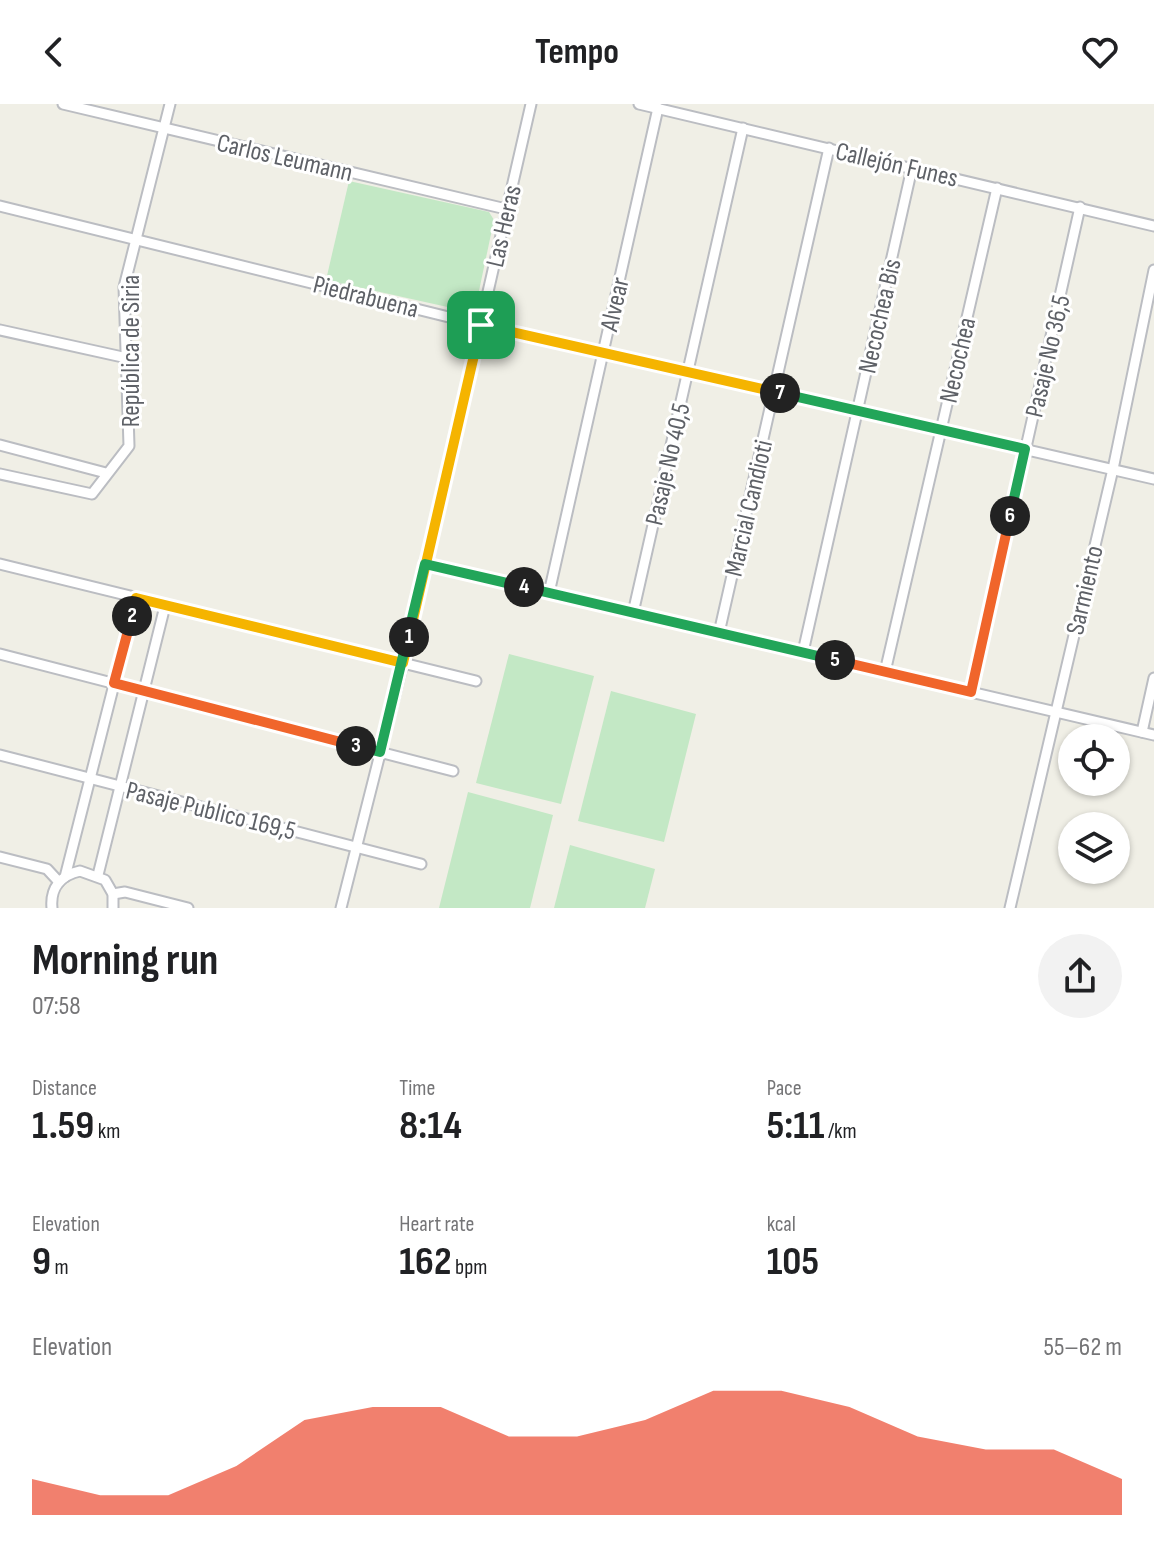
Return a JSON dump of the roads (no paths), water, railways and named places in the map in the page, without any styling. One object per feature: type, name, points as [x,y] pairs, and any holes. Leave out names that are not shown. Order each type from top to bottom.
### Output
[{"type":"street","name":"Carlos Leumann","points":[[63,104],[506,209]]},
{"type":"street","name":"República de Siria","points":[[0,474],[92,494],[97,492],[106,473],[129,446],[124,287],[170,104]]},
{"type":"street","name":"Las Heras","points":[[341,908],[403,663],[531,104]]},
{"type":"street","name":"Callejón Funes","points":[[639,104],[1154,226]]},
{"type":"street","name":"Alvear","points":[[549,593],[658,108]]},
{"type":"street","name":"Pasaje No 40,5","points":[[633,613],[743,128]]},
{"type":"street","name":"Marcial Candioti","points":[[719,633],[829,148]]},
{"type":"street","name":"Necochea Bis","points":[[803,652],[912,168]]},
{"type":"street","name":"Necochea","points":[[885,672],[997,188]]},
{"type":"street","name":"Piedrabuena","points":[[0,206],[481,325],[1154,479]]},
{"type":"street","name":"Pasaje No 36,5","points":[[971,692],[1080,207]]},
{"type":"street","name":"Sarmiento","points":[[1010,908],[1113,469],[1154,270]]},
{"type":"street","points":[[0,330],[127,358]]},
{"type":"street","points":[[0,445],[106,473]]},
{"type":"street","points":[[0,564],[476,681]]},
{"type":"street","points":[[425,564],[1154,735]]},
{"type":"street","points":[[52,908],[54,890],[62,879],[136,598]]},
{"type":"street","points":[[98,875],[165,606]]},
{"type":"street","points":[[0,654],[453,771]]},
{"type":"street","points":[[1142,732],[1154,678]]},
{"type":"street","name":"Pasaje Publico 169,5","points":[[0,755],[421,864]]},
{"type":"street","points":[[0,857],[47,869],[62,879]]},
{"type":"street","points":[[62,879],[80,871],[98,875],[113,894],[113,908]]},
{"type":"street","points":[[113,894],[125,892],[188,908]]}]
